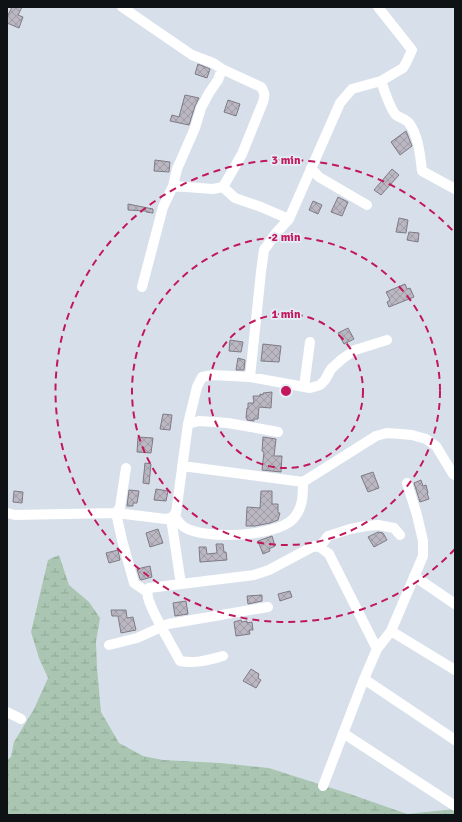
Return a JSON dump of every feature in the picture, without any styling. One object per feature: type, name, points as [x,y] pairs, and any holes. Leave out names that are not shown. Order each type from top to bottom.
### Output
[{"type":"street","points":[[122,7],[192,55],[213,63],[222,69],[261,87],[264,91],[265,96],[242,154],[223,187],[214,189],[173,186]]},
{"type":"street","points":[[250,377],[260,272],[264,250],[276,233],[290,219],[340,103],[352,89],[381,81],[403,68],[412,50],[378,7]]},
{"type":"street","points":[[142,287],[162,207],[173,186],[177,169],[195,128],[201,108],[218,80],[222,69]]},
{"type":"street","points":[[381,81],[386,95],[396,114],[408,122],[416,136],[422,171],[455,189]]},
{"type":"street","points":[[311,168],[319,177],[367,205]]},
{"type":"street","points":[[223,187],[235,198],[262,207],[290,219]]},
{"type":"street","points":[[7,513],[15,515],[116,514],[166,519],[172,517],[176,513],[188,424],[197,387],[202,377],[213,375],[250,377],[310,388],[320,386],[331,369],[355,350],[387,340]]},
{"type":"street","points":[[304,387],[310,342]]},
{"type":"street","points":[[188,424],[199,421],[228,423],[278,432]]},
{"type":"street","points":[[182,466],[303,482],[376,436],[387,433],[412,435],[426,439],[436,446],[455,475]]},
{"type":"street","points":[[116,514],[120,507],[126,468]]},
{"type":"street","points":[[172,517],[184,527],[204,533],[240,535],[260,533],[279,528],[292,520],[299,509],[303,500],[303,482]]},
{"type":"street","points":[[324,786],[364,679],[377,649],[391,631],[423,556],[423,542],[417,515],[407,483]]},
{"type":"street","points":[[116,514],[134,583],[147,592]]},
{"type":"street","points":[[172,517],[181,584]]},
{"type":"street","points":[[320,547],[328,536],[366,526],[378,525],[394,528],[400,535]]},
{"type":"street","points":[[223,656],[199,662],[187,662],[180,660],[161,627],[148,600],[148,588],[254,575],[269,570],[314,546],[320,547],[330,554],[377,649]]},
{"type":"street","points":[[414,576],[455,604]]},
{"type":"street","points":[[109,645],[137,638],[168,624],[184,620],[268,607]]},
{"type":"street","points":[[391,631],[455,670]]},
{"type":"street","points":[[364,679],[455,740]]},
{"type":"street","points":[[7,712],[21,719]]},
{"type":"street","points":[[343,733],[455,806]]},
{"type":"green space","points":[[59,555],[69,585],[89,602],[100,618],[96,642],[101,712],[119,743],[143,756],[163,760],[221,763],[269,768],[407,814],[455,809],[455,815],[7,815],[7,760],[11,757],[14,742],[34,709],[48,678],[39,658],[31,632],[48,560]]},
{"type":"building","points":[[12,7],[22,7],[18,15],[23,17],[19,28],[7,23],[7,17]]},
{"type":"building","points":[[198,64],[210,69],[207,78],[195,74]]},
{"type":"building","points":[[185,95],[199,98],[189,125],[170,121],[172,115],[179,117]]},
{"type":"building","points":[[228,100],[240,104],[236,116],[224,112]]},
{"type":"building","points":[[406,131],[412,146],[400,155],[391,142]]},
{"type":"building","points":[[155,160],[170,162],[169,172],[154,171]]},
{"type":"building","points":[[392,169],[399,175],[381,195],[374,190]]},
{"type":"building","points":[[338,197],[348,202],[342,216],[331,212]]},
{"type":"building","points":[[313,201],[322,205],[318,214],[309,210]]},
{"type":"building","points":[[128,204],[153,209],[153,213],[128,210]]},
{"type":"building","points":[[399,218],[408,220],[406,233],[396,232]]},
{"type":"building","points":[[409,232],[419,233],[418,242],[407,240]]},
{"type":"building","points":[[405,284],[407,289],[410,288],[414,297],[389,307],[387,302],[390,300],[386,292]]},
{"type":"building","points":[[348,328],[354,339],[344,344],[338,333]]},
{"type":"building","points":[[230,340],[243,342],[241,352],[229,351]]},
{"type":"building","points":[[263,344],[281,346],[279,362],[261,361]]},
{"type":"building","points":[[238,358],[245,360],[244,370],[236,370]]},
{"type":"building","points":[[272,392],[271,408],[259,407],[258,419],[254,419],[254,421],[247,420],[248,403],[254,403],[253,396],[260,396],[260,394],[263,395],[263,393]]},
{"type":"building","points":[[163,414],[172,415],[170,430],[160,429]]},
{"type":"building","points":[[138,437],[153,438],[151,453],[137,452]]},
{"type":"building","points":[[263,437],[276,439],[274,456],[282,456],[281,472],[262,470],[264,452],[262,451]]},
{"type":"building","points":[[145,463],[151,464],[149,484],[143,483]]},
{"type":"building","points":[[373,472],[379,488],[368,492],[361,476]]},
{"type":"building","points":[[421,480],[423,486],[426,485],[429,499],[420,502],[414,483]]},
{"type":"building","points":[[156,489],[168,491],[166,501],[154,500]]},
{"type":"building","points":[[129,490],[139,491],[137,503],[133,503],[133,506],[127,506]]},
{"type":"building","points":[[14,491],[23,492],[22,503],[13,502]]},
{"type":"building","points":[[261,491],[272,491],[272,504],[278,504],[278,513],[280,513],[278,520],[255,526],[246,526],[247,507],[260,508]]},
{"type":"building","points":[[158,529],[163,543],[150,547],[146,533]]},
{"type":"building","points":[[378,532],[383,533],[387,540],[374,547],[368,537]]},
{"type":"building","points":[[272,536],[275,546],[269,549],[270,551],[263,554],[258,541]]},
{"type":"building","points":[[216,544],[223,544],[227,560],[200,562],[199,547],[206,547],[207,554],[217,553]]},
{"type":"building","points":[[118,550],[120,560],[109,563],[106,553]]},
{"type":"building","points":[[150,566],[152,577],[141,580],[137,569]]},
{"type":"building","points":[[290,591],[292,597],[280,601],[278,594]]},
{"type":"building","points":[[262,595],[262,601],[248,604],[247,596]]},
{"type":"building","points":[[186,601],[188,614],[175,616],[173,603]]},
{"type":"building","points":[[111,610],[126,610],[127,618],[133,617],[136,630],[121,633],[118,616],[112,616]]},
{"type":"building","points":[[241,620],[242,622],[247,621],[247,623],[252,622],[253,630],[249,630],[250,634],[236,636],[234,622]]},
{"type":"building","points":[[251,669],[259,674],[258,678],[261,680],[256,688],[243,681]]}]
